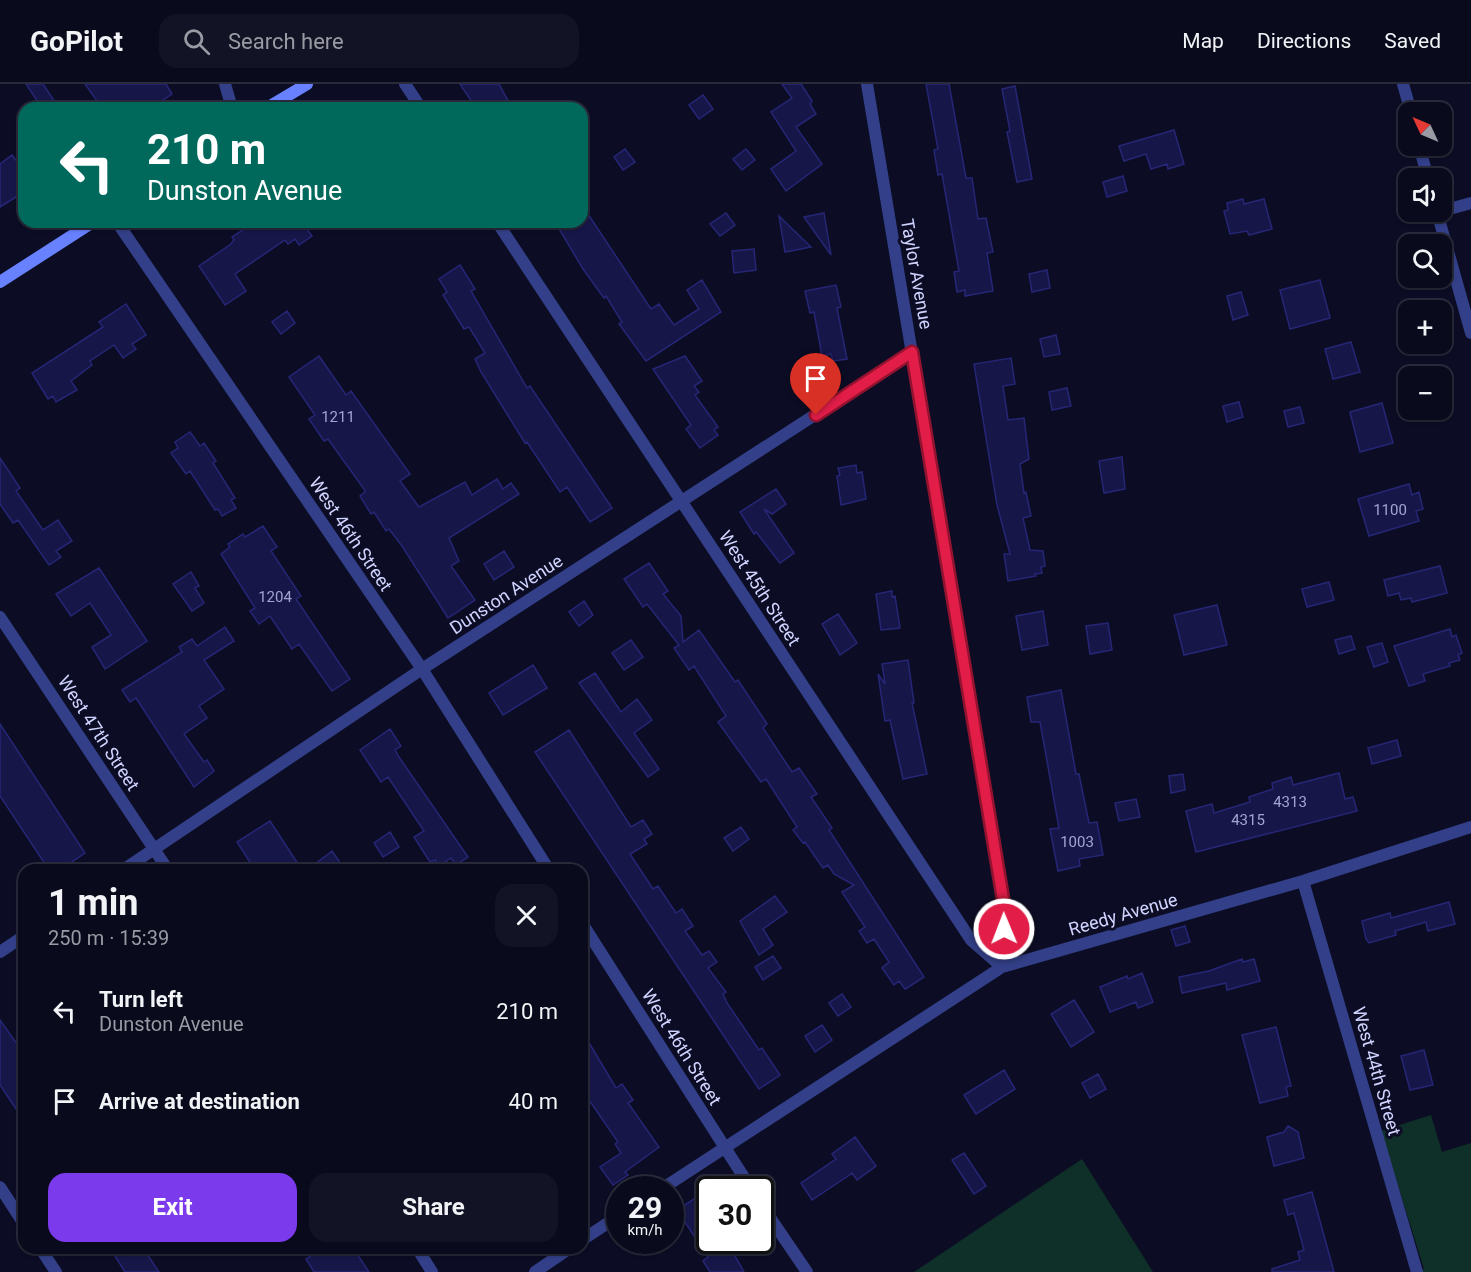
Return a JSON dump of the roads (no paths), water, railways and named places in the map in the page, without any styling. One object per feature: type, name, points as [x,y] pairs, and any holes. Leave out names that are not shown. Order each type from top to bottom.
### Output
[{"type":"main road","points":[[277,102],[307,84]]},
{"type":"main road","points":[[0,282],[84,228]]},
{"type":"street","points":[[225,84],[230,102]]},
{"type":"street","points":[[405,84],[417,102]]},
{"type":"street","name":"Taylor Avenue","points":[[867,84],[1005,911],[1002,967]]},
{"type":"street","points":[[1403,84],[1408,102]]},
{"type":"street","points":[[1452,208],[1471,203]]},
{"type":"street","points":[[1442,222],[1471,333]]},
{"type":"street","name":"West 46th Street","points":[[121,228],[422,669],[545,864]]},
{"type":"street","name":"West 45th Street","points":[[500,228],[971,940],[1002,967]]},
{"type":"street","name":"Dunston Avenue","points":[[132,864],[422,669],[912,352]]},
{"type":"street","name":"West 47th Street","points":[[0,616],[164,864]]},
{"type":"street","name":"Reedy Avenue","points":[[681,1176],[1002,967],[1303,881],[1471,827]]},
{"type":"street","name":"West 44th Street","points":[[1303,881],[1417,1272]]},
{"type":"street","name":"West 46th Street","points":[[588,933],[743,1176]]},
{"type":"street","points":[[0,952],[18,940]]},
{"type":"street","points":[[0,1187],[18,1215]]},
{"type":"street","points":[[588,1236],[606,1224]]},
{"type":"street","points":[[774,1224],[807,1272]]},
{"type":"street","points":[[44,1254],[54,1271]]},
{"type":"street","points":[[421,1254],[432,1272]]},
{"type":"street","points":[[535,1272],[561,1254]]}]
